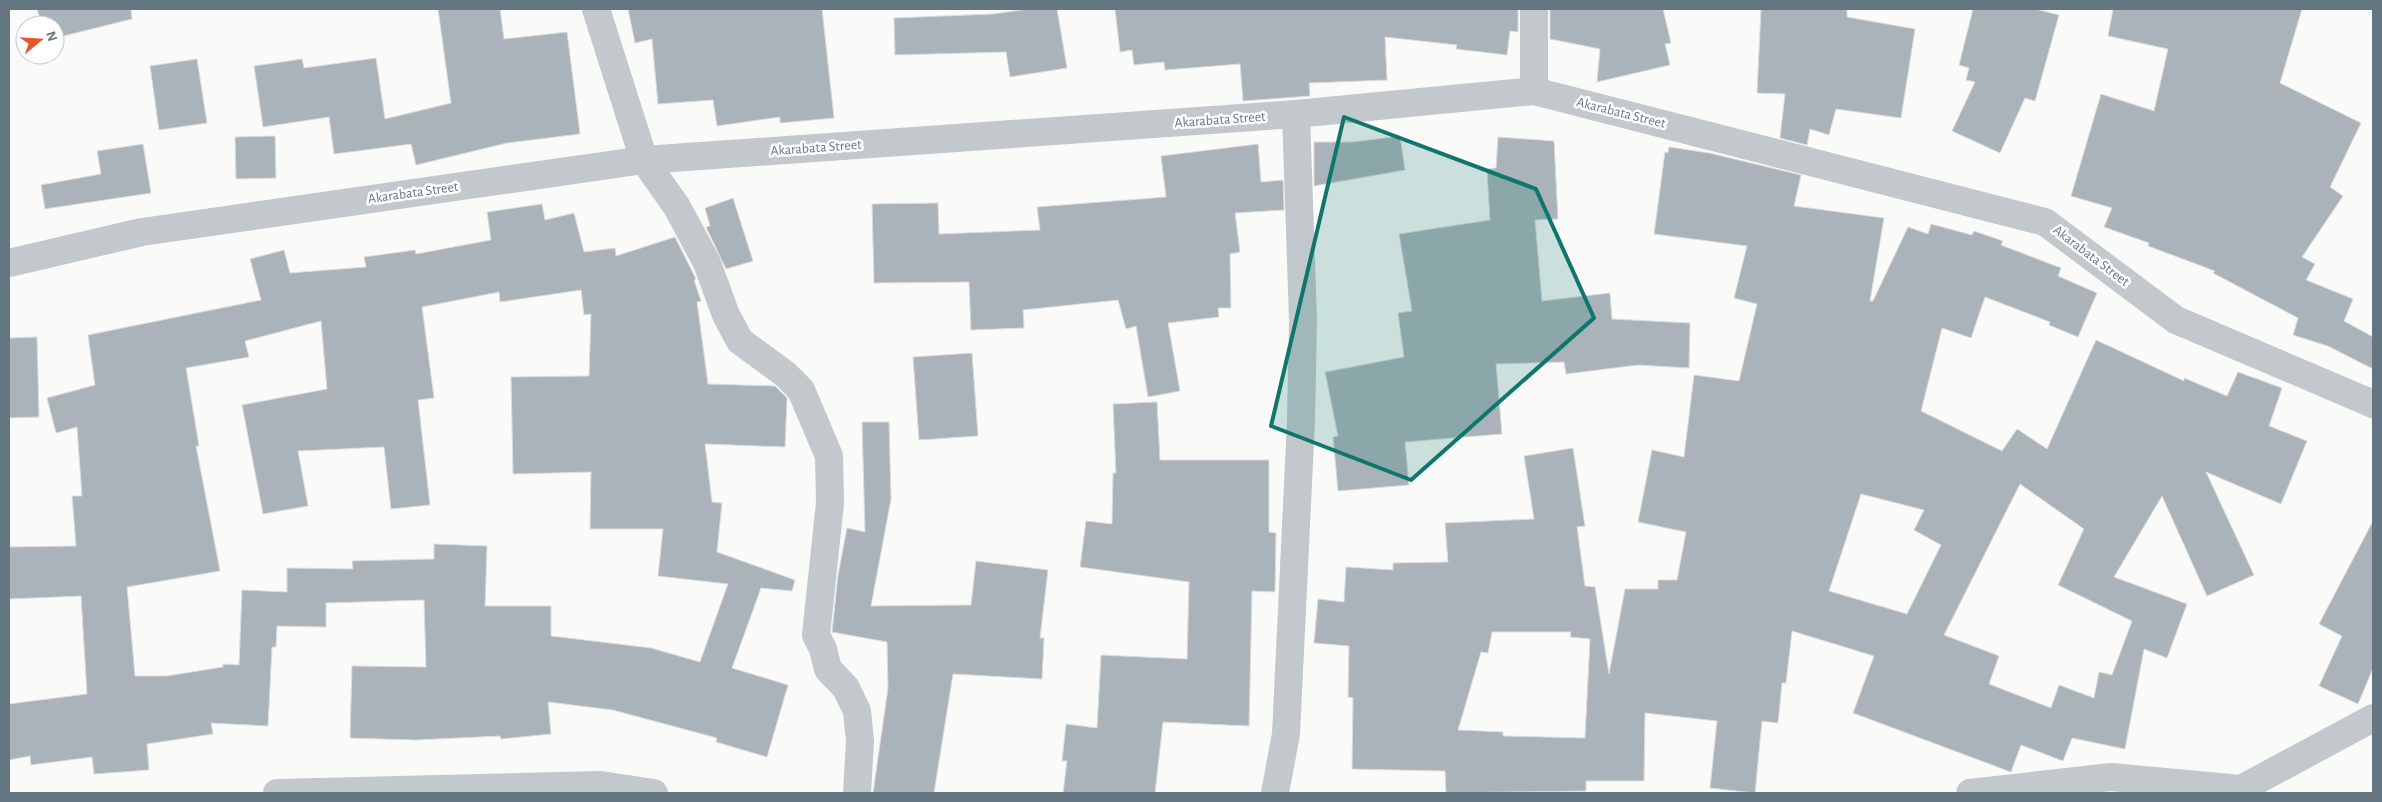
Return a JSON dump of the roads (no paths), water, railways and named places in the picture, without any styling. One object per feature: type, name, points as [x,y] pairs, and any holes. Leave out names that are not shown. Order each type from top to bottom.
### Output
[{"type":"street","points":[[596,9],[644,160],[677,207],[690,231],[707,264],[726,314],[740,342],[785,374],[801,390],[829,456],[830,503],[816,634],[828,668],[846,688],[857,711],[860,741],[857,793]]},
{"type":"street","points":[[1534,9],[1534,91]]},
{"type":"street","name":"Akarabata Street","points":[[9,264],[142,232],[644,160],[1296,114],[1534,91],[2045,222],[2176,320],[2373,404]]},
{"type":"street","points":[[1274,793],[1286,734],[1301,421],[1303,320],[1296,114]]},
{"type":"street","points":[[1970,793],[2111,777],[2241,791],[2373,718]]},
{"type":"street","points":[[277,793],[601,785],[654,793]]}]
